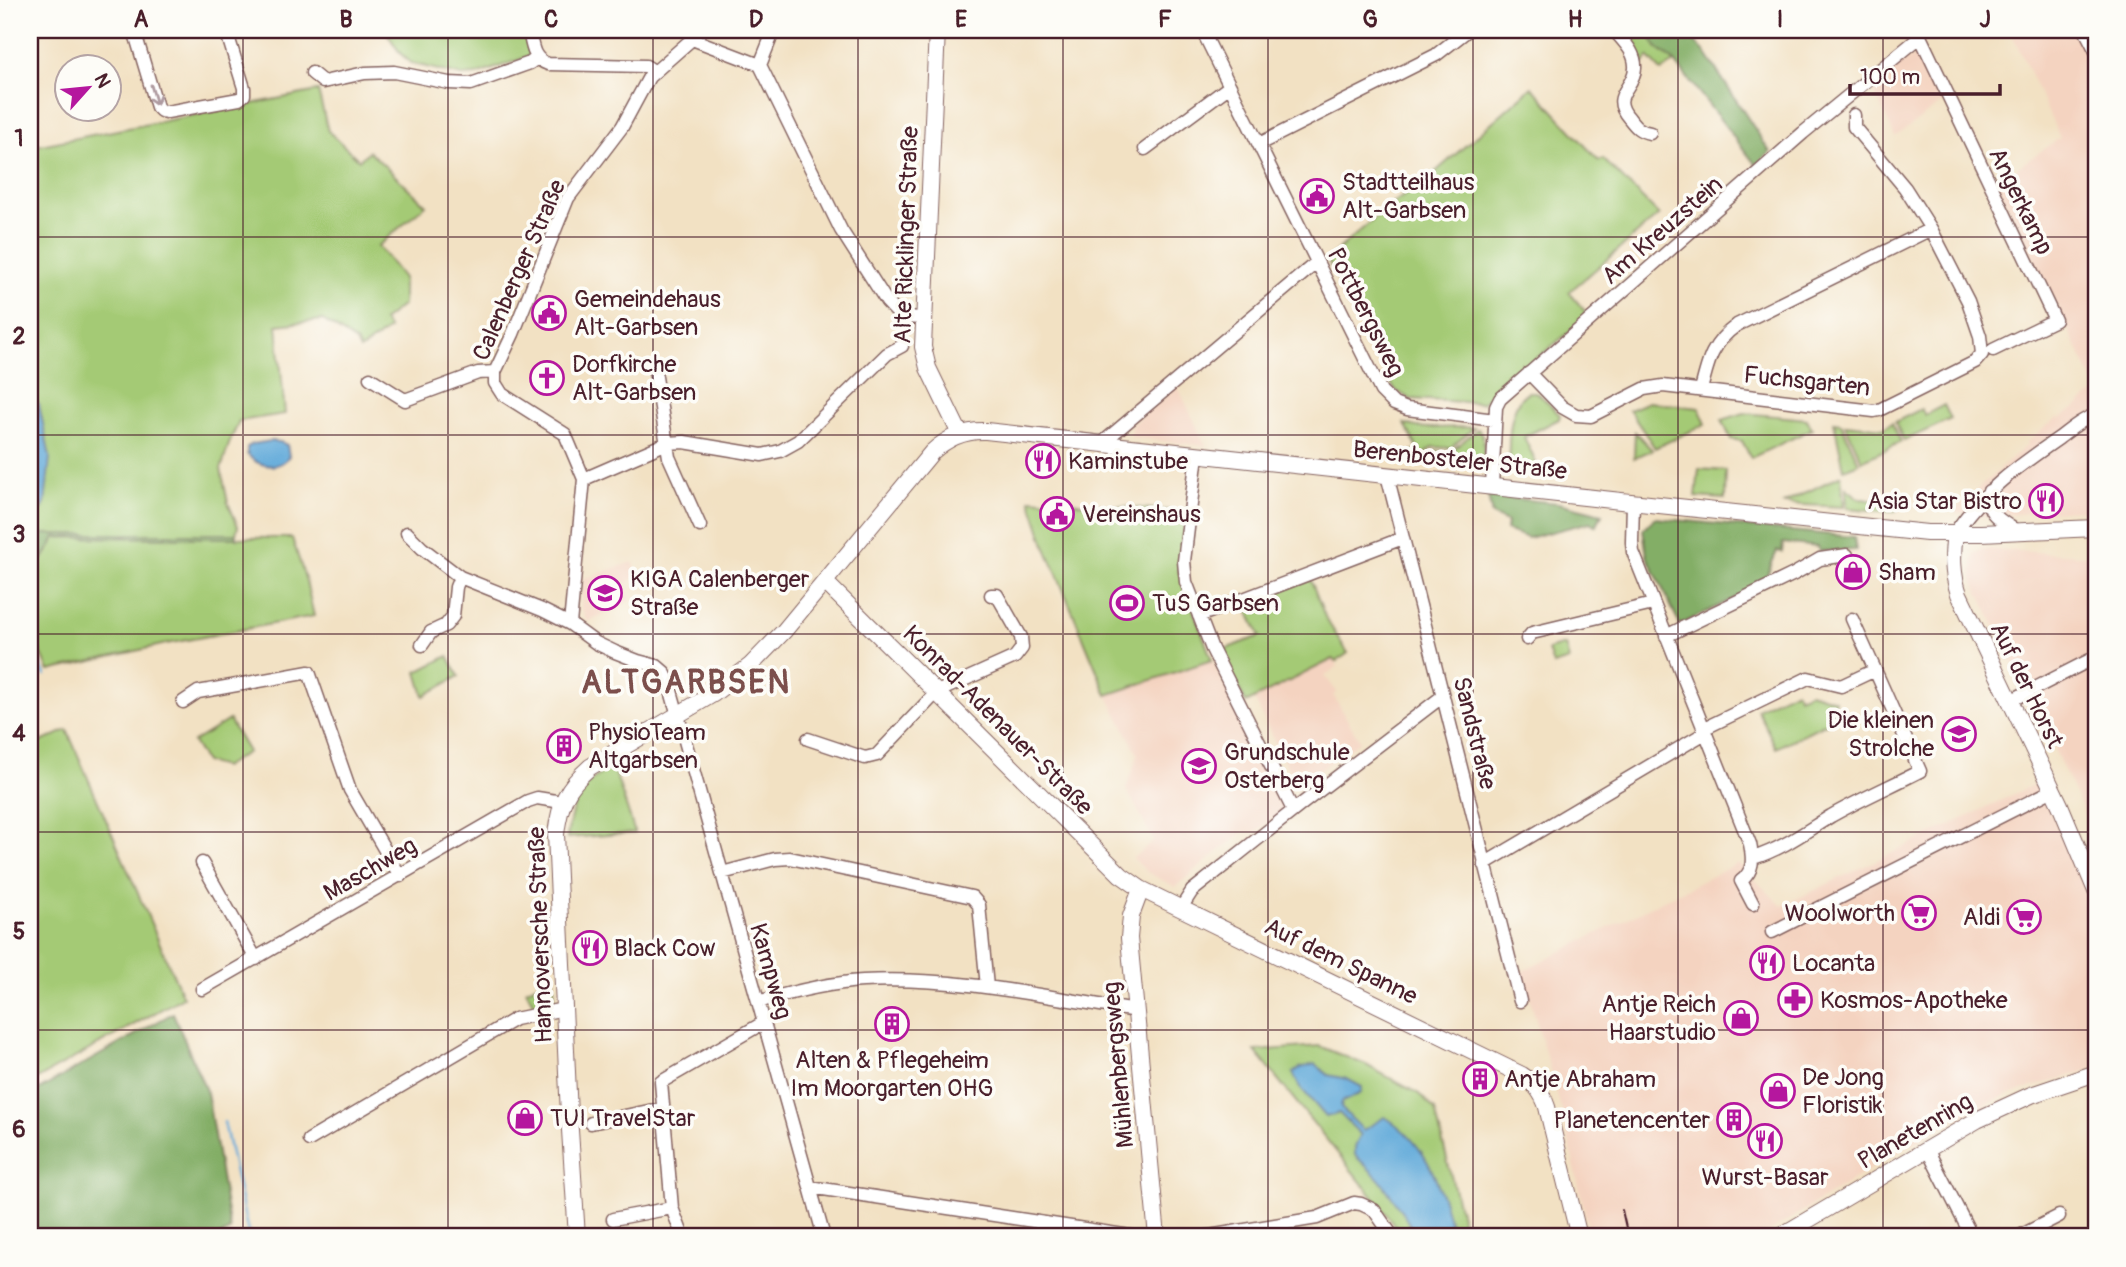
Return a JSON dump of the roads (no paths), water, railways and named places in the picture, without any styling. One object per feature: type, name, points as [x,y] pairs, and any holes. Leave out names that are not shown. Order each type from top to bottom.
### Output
[{"type":"street","points":[[134,30],[156,104],[161,111],[167,112],[242,98],[244,88],[226,30]]},
{"type":"street","points":[[529,30],[533,52],[537,58],[548,64],[646,66],[654,71]]},
{"type":"street","name":"Calenberger Straße","points":[[570,624],[584,478],[565,434],[502,394],[495,383],[495,372],[568,198],[622,127],[654,71],[703,30]]},
{"type":"street","points":[[760,65],[774,30]]},
{"type":"street","name":"Alte Ricklinger Straße","points":[[937,30],[924,359],[960,434]]},
{"type":"street","name":"Pottbergsweg","points":[[1202,30],[1381,391],[1394,404],[1407,409],[1495,420]]},
{"type":"street","points":[[1614,30],[1631,50],[1635,61],[1634,73],[1621,98],[1622,108],[1639,130],[1650,133]]},
{"type":"street","points":[[2085,30],[2096,51]]},
{"type":"street","points":[[1259,144],[1436,55],[1462,31]]},
{"type":"street","name":"Angerkamp","points":[[1919,33],[2056,320],[1993,350]]},
{"type":"street","name":"Am Kreuzstein","points":[[1492,486],[1496,407],[1500,399],[1919,33]]},
{"type":"street","points":[[692,38],[760,65],[841,230],[887,302],[901,317],[924,318]]},
{"type":"street","points":[[312,73],[323,82],[394,72],[465,85],[537,58]]},
{"type":"street","points":[[1144,149],[1230,86]]},
{"type":"street","name":"Fuchsgarten","points":[[1529,373],[1562,407],[1576,415],[1591,416],[1651,387],[1663,386],[1874,411],[1975,362],[1982,354],[1980,336],[1964,293],[1931,229],[1905,188],[1854,127],[1854,115]]},
{"type":"street","points":[[1701,390],[1713,350],[1721,338],[1737,325],[1931,229]]},
{"type":"street","points":[[1101,444],[1317,262]]},
{"type":"street","points":[[584,478],[667,443],[684,442],[762,455],[780,451],[798,441],[887,354],[902,346]]},
{"type":"street","points":[[655,371],[670,457],[700,526]]},
{"type":"street","points":[[370,378],[405,400],[478,373],[495,372]]},
{"type":"street","points":[[1955,533],[1966,515],[1989,491],[2029,459],[2083,421],[2096,415]]},
{"type":"street","name":"Berenbosteler Straße","points":[[960,434],[980,431],[1927,533],[2096,528]]},
{"type":"street","name":"Hannoversche Straße","points":[[577,1237],[556,834],[562,802],[568,789],[590,767],[713,694],[750,666],[784,631],[932,452],[960,434]]},
{"type":"street","points":[[1197,456],[1184,569],[1189,593],[1212,649],[1293,810]]},
{"type":"street","name":"Sandstraße","points":[[1387,475],[1520,1002]]},
{"type":"street","points":[[1989,491],[1987,500],[1992,514],[2018,532]]},
{"type":"street","points":[[1633,502],[1633,552],[1750,844],[1752,868],[1741,881],[1753,904]]},
{"type":"street","points":[[407,533],[460,577],[542,610],[570,624],[596,643],[638,662],[662,669],[668,680],[677,716]]},
{"type":"street","name":"Auf der Horst","points":[[1955,533],[1953,578],[1959,594],[2095,882]]},
{"type":"street","points":[[1199,616],[1403,538]]},
{"type":"street","points":[[1666,636],[1820,559],[1847,555]]},
{"type":"street","points":[[422,645],[430,632],[446,625],[453,617],[456,587],[460,577]]},
{"type":"street","name":"Konrad-Adenauer-Straße","points":[[825,582],[1121,875],[1141,889]]},
{"type":"street","points":[[808,738],[865,758],[877,755],[937,692],[1015,657],[1020,653],[1023,643],[1021,637],[997,595],[991,595]]},
{"type":"street","points":[[1527,639],[1532,633],[1653,604]]},
{"type":"street","points":[[1753,858],[1800,837],[1831,817],[1920,771],[1852,619]]},
{"type":"street","points":[[2010,701],[2096,657]]},
{"type":"street","points":[[1484,864],[1704,731],[1808,678],[1841,686],[1875,670]]},
{"type":"street","points":[[183,702],[198,692],[309,672],[350,790],[400,876]]},
{"type":"street","points":[[1181,908],[1192,891],[1443,696]]},
{"type":"street","name":"Kampweg","points":[[677,716],[824,1237]]},
{"type":"street","points":[[1772,932],[2053,790]]},
{"type":"street","name":"Maschweg","points":[[202,989],[532,799],[562,802]]},
{"type":"street","points":[[722,873],[775,859],[790,859],[972,897],[979,905],[987,987]]},
{"type":"street","points":[[202,863],[256,958]]},
{"type":"street","name":"Auf dem Spanne","points":[[1141,889],[1522,1075],[1537,1086],[1545,1099],[1580,1237]]},
{"type":"street","name":"Mühlenbergsweg","points":[[1141,889],[1129,924],[1157,1237]]},
{"type":"street","points":[[758,1002],[811,988],[864,981],[916,981],[987,987],[1136,1011]]},
{"type":"street","points":[[309,1140],[516,1019],[564,1009]]},
{"type":"street","points":[[683,1237],[672,1208],[661,1082],[763,1023]]},
{"type":"street","name":"Planetenring","points":[[1779,1237],[1977,1120],[2048,1089],[2088,1081],[2096,1073]]},
{"type":"street","points":[[591,1123],[663,1108]]},
{"type":"street","points":[[1927,1149],[1972,1237]]},
{"type":"street","points":[[810,1187],[1137,1237]]},
{"type":"street","points":[[1203,1237],[1317,1218],[1354,1203],[1374,1210],[1393,1237]]},
{"type":"street","points":[[613,1219],[672,1208]]},
{"type":"street","points":[[2018,1237],[2059,1216]]},
{"type":"water","points":[[30,393],[39,405],[50,457],[45,504],[30,517]]},
{"type":"water","points":[[271,441],[287,445],[289,456],[280,464],[268,466],[247,454],[247,447]]},
{"type":"water","points":[[1315,1064],[1328,1075],[1347,1079],[1362,1087],[1361,1093],[1342,1102],[1341,1108],[1363,1130],[1385,1117],[1413,1141],[1423,1154],[1438,1185],[1453,1237],[1416,1237],[1383,1184],[1355,1155],[1355,1147],[1361,1135],[1339,1113],[1326,1117],[1299,1086],[1293,1073]]},
{"type":"waterway","points":[[30,644],[45,675]]},
{"type":"waterway","points":[[224,1122],[249,1237]]},
{"type":"tram line","points":[[1622,1210],[1628,1237]]},
{"type":"place","name":"Stadtteilhaus Alt-Garbsen","points":[[1317,196]]},
{"type":"place","name":"Gemeindehaus Alt-Garbsen","points":[[549,313]]},
{"type":"place","name":"Dorfkirche Alt-Garbsen","points":[[547,378]]},
{"type":"place","name":"Kaminstube","points":[[1043,461]]},
{"type":"place","name":"Asia Star Bistro","points":[[2046,501]]},
{"type":"place","name":"Vereinshaus","points":[[1057,514]]},
{"type":"place","name":"Sham","points":[[1853,572]]},
{"type":"place","name":"KIGA Calenberger Straße","points":[[605,593]]},
{"type":"place","name":"TuS Garbsen","points":[[1127,603]]},
{"type":"place","name":"Die kleinen Strolche","points":[[1959,734]]},
{"type":"place","name":"PhysioTeam Altgarbsen","points":[[564,746]]},
{"type":"place","name":"Grundschule Osterberg","points":[[1199,766]]},
{"type":"place","name":"Woolworth","points":[[1919,913]]},
{"type":"place","name":"Aldi","points":[[2024,917]]},
{"type":"place","name":"Black Cow","points":[[590,948]]},
{"type":"place","name":"Locanta","points":[[1767,963]]},
{"type":"place","name":"Kosmos-Apotheke","points":[[1795,1000]]},
{"type":"place","name":"Antje Reich Haarstudio","points":[[1741,1018]]},
{"type":"place","name":"Alten & Pflegeheim Im Moorgarten OHG","points":[[892,1024]]},
{"type":"place","name":"Antje Abraham","points":[[1480,1079]]},
{"type":"place","name":"De Jong Floristik","points":[[1778,1091]]},
{"type":"place","name":"TUI TravelStar","points":[[525,1118]]},
{"type":"place","name":"Planetencenter","points":[[1734,1120]]},
{"type":"place","name":"Wurst-Basar","points":[[1765,1141]]},
{"type":"district","name":"ALTGARBSEN","points":[[686,682]]}]
